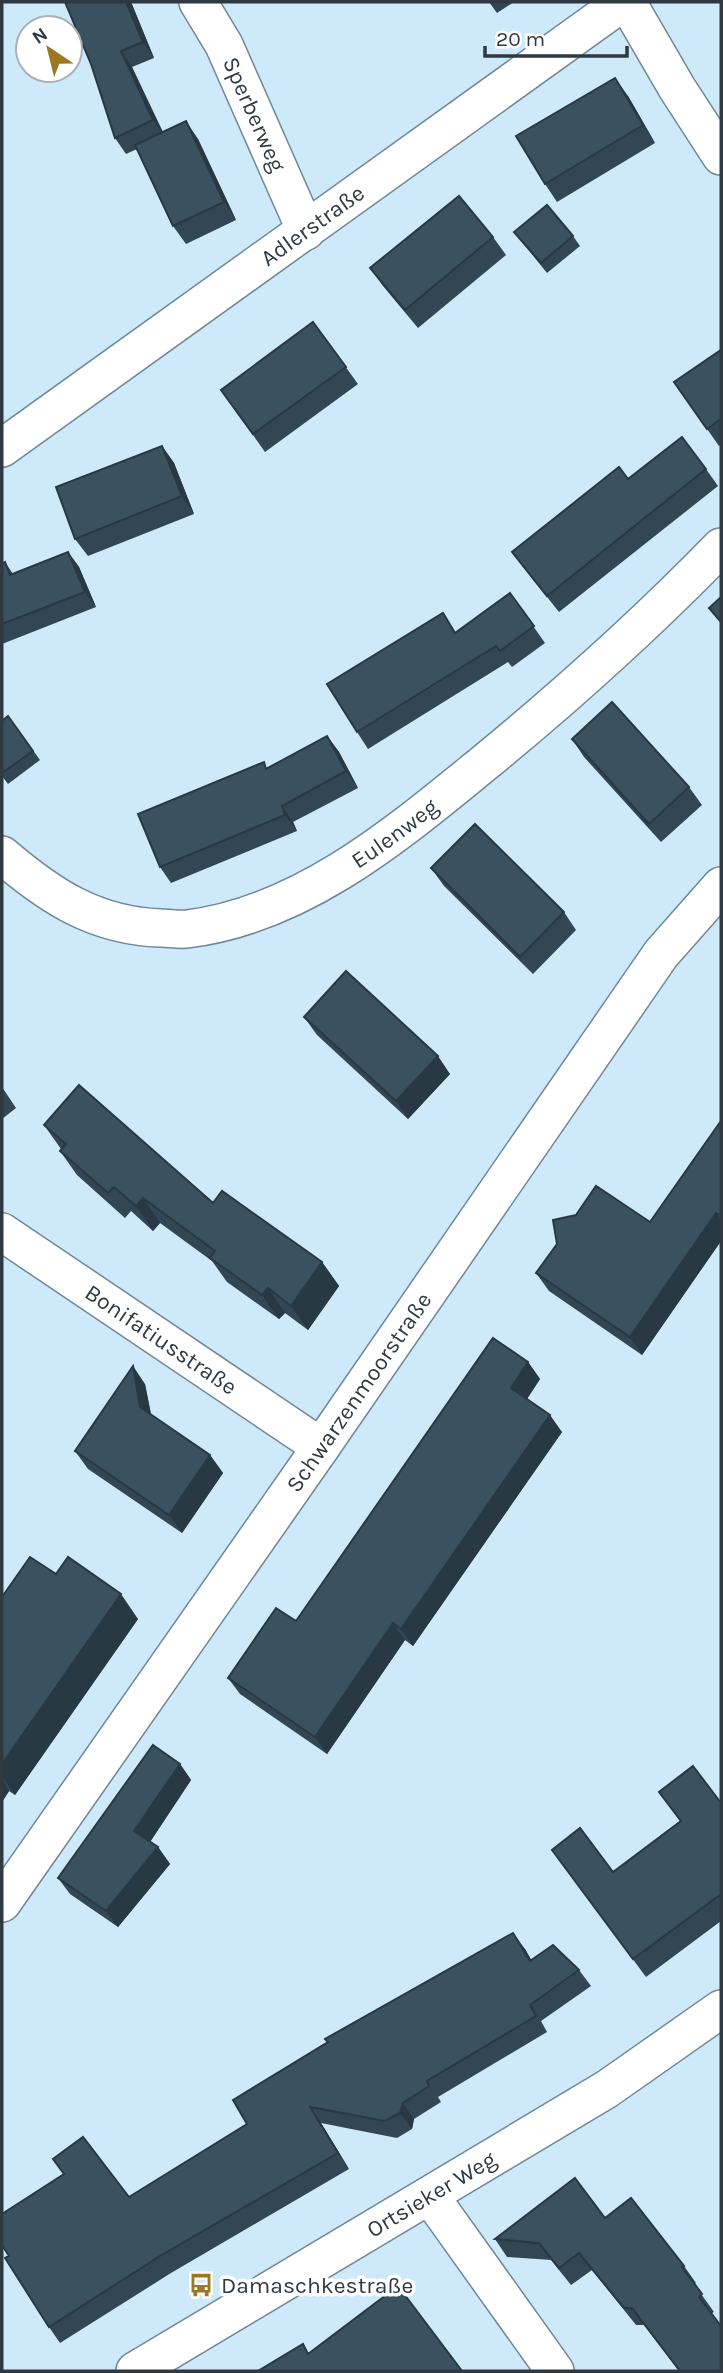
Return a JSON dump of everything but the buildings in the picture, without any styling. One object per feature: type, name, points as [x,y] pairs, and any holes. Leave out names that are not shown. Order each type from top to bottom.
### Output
[{"type":"street","name":"Sperberweg","points":[[198,2],[224,45],[306,230]]},
{"type":"street","name":"Adlerstraße","points":[[3,443],[625,2]]},
{"type":"street","points":[[625,2],[721,156]]},
{"type":"street","name":"Eulenweg","points":[[2,855],[36,884],[86,914],[135,927],[186,929],[241,917],[286,900],[322,881],[415,820],[523,731],[650,619],[721,547]]},
{"type":"street","name":"Schwarzenmoorstraße","points":[[2,1903],[661,954],[721,887]]},
{"type":"street","name":"Bonifatiusstraße","points":[[2,1231],[321,1447]]},
{"type":"street","name":"Ortsieker Weg","points":[[135,2371],[607,2089],[721,2009]]},
{"type":"street","points":[[430,2196],[555,2371]]},
{"type":"place","name":"Damaschkestraße","points":[[201,2285]]}]
